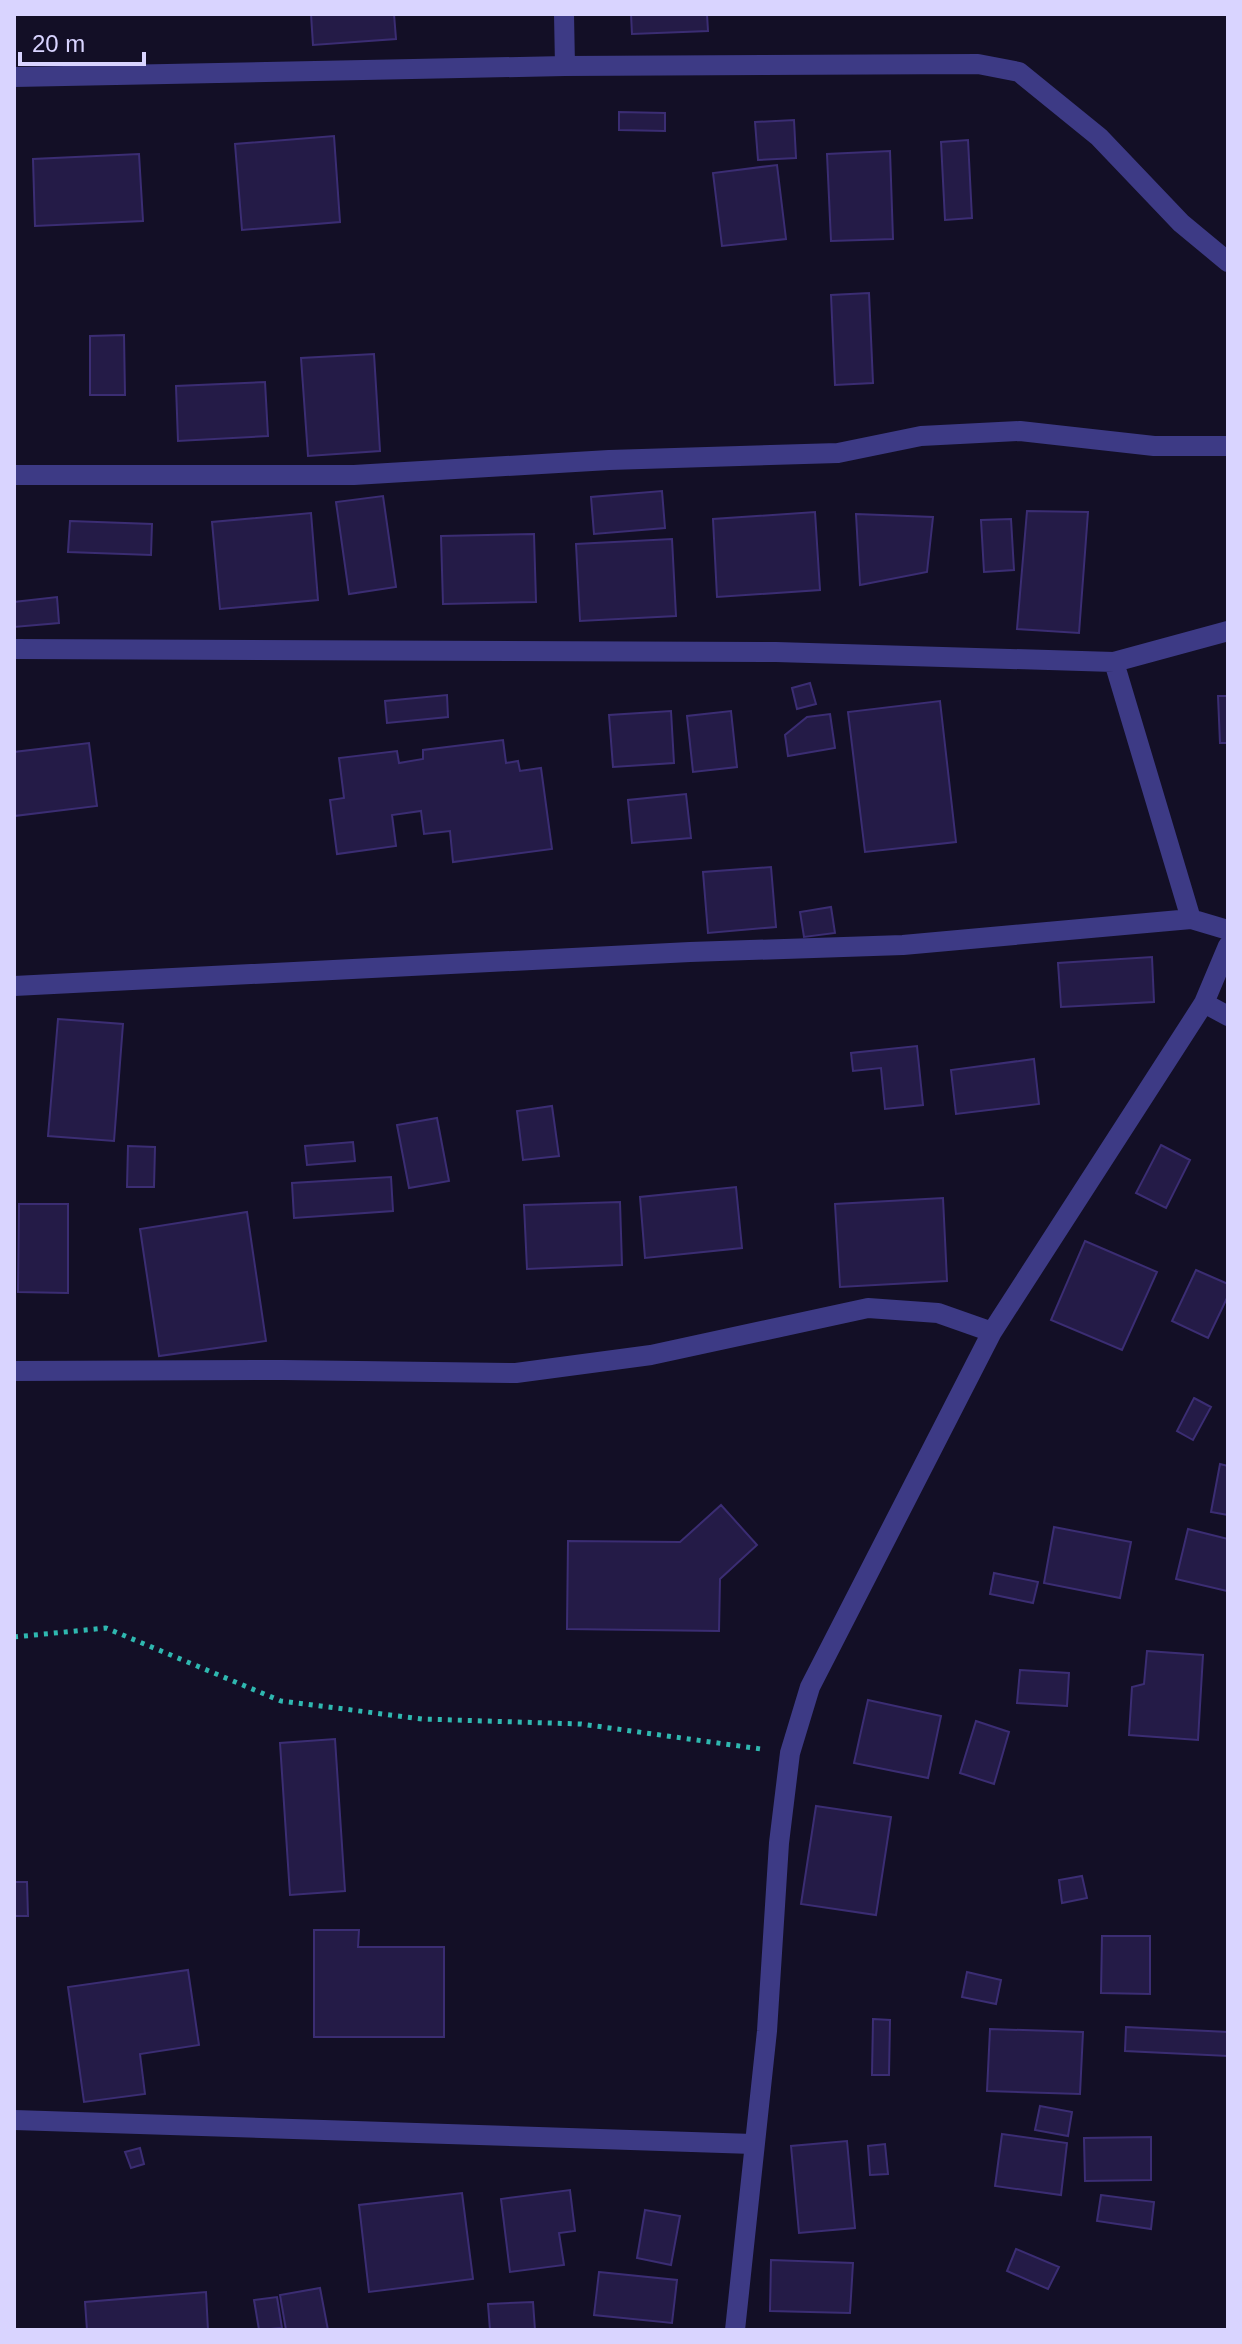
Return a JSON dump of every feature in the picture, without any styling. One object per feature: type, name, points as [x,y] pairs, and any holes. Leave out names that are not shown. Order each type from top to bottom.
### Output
[{"type":"street","points":[[564,14],[565,66]]},
{"type":"street","points":[[14,77],[565,66],[978,64],[1019,72],[1099,137],[1181,223],[1228,262]]},
{"type":"street","points":[[14,475],[354,475],[609,460],[838,453],[921,436],[1020,431],[1154,446],[1228,446]]},
{"type":"street","points":[[14,649],[776,652],[1114,662],[1228,631]]},
{"type":"street","points":[[1114,662],[1191,919]]},
{"type":"street","points":[[14,986],[690,952],[903,945],[1191,919],[1228,930]]},
{"type":"street","points":[[735,2330],[767,2031],[779,1843],[790,1753],[810,1687],[992,1332],[1204,1003],[1228,946]]},
{"type":"street","points":[[1204,1003],[1228,1016]]},
{"type":"street","points":[[14,1371],[516,1373],[651,1355],[868,1308],[938,1313],[992,1332]]},
{"type":"street","points":[[14,2120],[753,2144]]},
{"type":"path","points":[[14,1637],[106,1628],[281,1701],[422,1719],[581,1724],[790,1753]]},
{"type":"building","points":[[311,14],[394,14],[396,39],[313,45]]},
{"type":"building","points":[[631,14],[707,14],[708,31],[632,34]]},
{"type":"building","points":[[619,112],[665,113],[665,131],[619,130]]},
{"type":"building","points":[[794,120],[796,158],[758,160],[755,122]]},
{"type":"building","points":[[334,136],[340,222],[242,230],[235,144]]},
{"type":"building","points":[[968,140],[972,218],[945,220],[941,142]]},
{"type":"building","points":[[890,151],[893,239],[831,241],[827,154]]},
{"type":"building","points":[[139,154],[143,221],[35,226],[33,159]]},
{"type":"building","points":[[777,165],[786,239],[722,246],[713,173]]},
{"type":"building","points":[[869,293],[873,383],[835,385],[831,295]]},
{"type":"building","points":[[124,335],[125,395],[90,395],[90,336]]},
{"type":"building","points":[[374,354],[380,451],[308,456],[301,358]]},
{"type":"building","points":[[265,382],[268,436],[178,441],[176,386]]},
{"type":"building","points":[[662,491],[665,528],[594,534],[591,497]]},
{"type":"building","points":[[383,496],[396,587],[349,594],[336,502]]},
{"type":"building","points":[[1027,511],[1088,512],[1079,633],[1017,629]]},
{"type":"building","points":[[815,512],[820,590],[717,597],[713,519]]},
{"type":"building","points":[[311,513],[318,600],[220,609],[212,522]]},
{"type":"building","points":[[856,514],[933,517],[927,572],[860,585]]},
{"type":"building","points":[[1011,519],[1014,570],[984,572],[981,520]]},
{"type":"building","points":[[70,521],[152,524],[151,555],[68,552]]},
{"type":"building","points":[[534,534],[536,602],[443,604],[441,536]]},
{"type":"building","points":[[672,539],[676,616],[580,621],[576,544]]},
{"type":"building","points":[[57,597],[59,623],[14,627],[14,602]]},
{"type":"building","points":[[810,683],[816,704],[797,709],[792,688]]},
{"type":"building","points":[[447,695],[448,717],[387,723],[385,701]]},
{"type":"building","points":[[1218,696],[1228,696],[1228,743],[1220,743]]},
{"type":"building","points":[[940,701],[956,842],[865,852],[848,712]]},
{"type":"building","points":[[671,711],[674,763],[613,767],[609,715]]},
{"type":"building","points":[[731,711],[737,767],[693,772],[687,716]]},
{"type":"building","points":[[830,714],[835,748],[788,756],[785,735],[807,717]]},
{"type":"building","points":[[503,740],[506,763],[518,761],[520,771],[541,768],[552,849],[453,862],[450,831],[424,834],[421,811],[392,815],[396,846],[337,854],[330,800],[344,798],[339,758],[397,751],[399,763],[423,759],[423,750]]},
{"type":"building","points":[[89,743],[97,806],[14,816],[14,752]]},
{"type":"building","points":[[686,794],[691,838],[632,843],[628,800]]},
{"type":"building","points":[[771,867],[776,927],[708,933],[703,872]]},
{"type":"building","points":[[831,907],[835,933],[804,937],[800,912]]},
{"type":"building","points":[[1152,957],[1154,1002],[1061,1007],[1058,963]]},
{"type":"building","points":[[58,1019],[123,1024],[114,1141],[48,1136]]},
{"type":"building","points":[[917,1046],[923,1105],[885,1109],[881,1068],[853,1071],[851,1053]]},
{"type":"building","points":[[1034,1059],[1039,1104],[956,1114],[951,1070]]},
{"type":"building","points":[[552,1106],[559,1156],[523,1160],[517,1111]]},
{"type":"building","points":[[437,1118],[449,1181],[409,1188],[397,1125]]},
{"type":"building","points":[[353,1142],[355,1161],[307,1165],[305,1146]]},
{"type":"building","points":[[1161,1145],[1190,1160],[1166,1208],[1136,1193]]},
{"type":"building","points":[[128,1146],[155,1147],[154,1187],[127,1187]]},
{"type":"building","points":[[391,1177],[393,1211],[294,1218],[292,1183]]},
{"type":"building","points":[[736,1187],[742,1248],[645,1258],[640,1197]]},
{"type":"building","points":[[943,1198],[947,1281],[840,1287],[835,1204]]},
{"type":"building","points":[[620,1202],[622,1265],[527,1269],[524,1205]]},
{"type":"building","points":[[19,1204],[68,1204],[68,1293],[18,1292]]},
{"type":"building","points":[[247,1212],[266,1341],[159,1356],[140,1229]]},
{"type":"building","points":[[1085,1241],[1157,1272],[1122,1350],[1051,1320]]},
{"type":"building","points":[[1196,1270],[1228,1284],[1228,1296],[1208,1338],[1172,1321]]},
{"type":"building","points":[[1194,1398],[1211,1407],[1193,1440],[1177,1431]]},
{"type":"building","points":[[1220,1464],[1228,1466],[1228,1515],[1211,1512]]},
{"type":"building","points":[[721,1505],[757,1545],[720,1579],[719,1631],[567,1629],[568,1541],[680,1542]]},
{"type":"building","points":[[1054,1527],[1131,1542],[1120,1598],[1044,1583]]},
{"type":"building","points":[[1188,1529],[1228,1539],[1227,1591],[1176,1579]]},
{"type":"building","points":[[994,1573],[1038,1582],[1033,1603],[990,1594]]},
{"type":"building","points":[[1147,1651],[1203,1655],[1198,1740],[1129,1735],[1132,1687],[1144,1684]]},
{"type":"building","points":[[1020,1670],[1069,1673],[1067,1706],[1017,1703]]},
{"type":"building","points":[[868,1700],[941,1716],[928,1778],[854,1763]]},
{"type":"building","points":[[976,1721],[1009,1732],[994,1784],[960,1773]]},
{"type":"building","points":[[335,1739],[345,1891],[290,1895],[280,1743]]},
{"type":"building","points":[[816,1806],[891,1817],[876,1915],[801,1904]]},
{"type":"building","points":[[1082,1876],[1087,1898],[1062,1903],[1059,1880]]},
{"type":"building","points":[[14,1882],[27,1882],[28,1916],[14,1916]]},
{"type":"building","points":[[314,1930],[359,1930],[358,1947],[444,1947],[444,2037],[314,2037]]},
{"type":"building","points":[[1102,1936],[1150,1936],[1150,1994],[1101,1993]]},
{"type":"building","points":[[188,1970],[199,2045],[140,2054],[145,2094],[84,2102],[68,1987]]},
{"type":"building","points":[[967,1972],[1001,1980],[996,2004],[962,1997]]},
{"type":"building","points":[[873,2019],[890,2020],[889,2075],[872,2075]]},
{"type":"building","points":[[1126,2027],[1228,2032],[1228,2056],[1125,2051]]},
{"type":"building","points":[[990,2029],[1083,2032],[1080,2094],[987,2091]]},
{"type":"building","points":[[1040,2106],[1072,2112],[1068,2136],[1035,2130]]},
{"type":"building","points":[[1002,2134],[1067,2143],[1061,2195],[995,2186]]},
{"type":"building","points":[[1151,2137],[1151,2180],[1085,2181],[1084,2138]]},
{"type":"building","points":[[847,2141],[855,2228],[799,2233],[791,2146]]},
{"type":"building","points":[[885,2144],[888,2174],[870,2175],[868,2146]]},
{"type":"building","points":[[140,2148],[144,2164],[131,2168],[125,2152]]},
{"type":"building","points":[[570,2190],[575,2231],[559,2233],[564,2265],[510,2272],[501,2199]]},
{"type":"building","points":[[462,2193],[473,2279],[369,2292],[359,2205]]},
{"type":"building","points":[[1101,2195],[1154,2202],[1151,2229],[1097,2221]]},
{"type":"building","points":[[645,2210],[680,2216],[671,2265],[637,2258]]},
{"type":"building","points":[[1016,2249],[1059,2267],[1048,2289],[1007,2271]]},
{"type":"building","points":[[771,2260],[853,2263],[850,2313],[770,2311]]},
{"type":"building","points":[[599,2272],[677,2280],[672,2323],[594,2315]]},
{"type":"building","points":[[320,2288],[328,2330],[286,2330],[280,2295]]},
{"type":"building","points":[[206,2292],[208,2330],[87,2330],[85,2302]]},
{"type":"building","points":[[277,2297],[282,2328],[259,2330],[254,2300]]},
{"type":"building","points":[[533,2302],[535,2330],[490,2330],[488,2304]]}]
